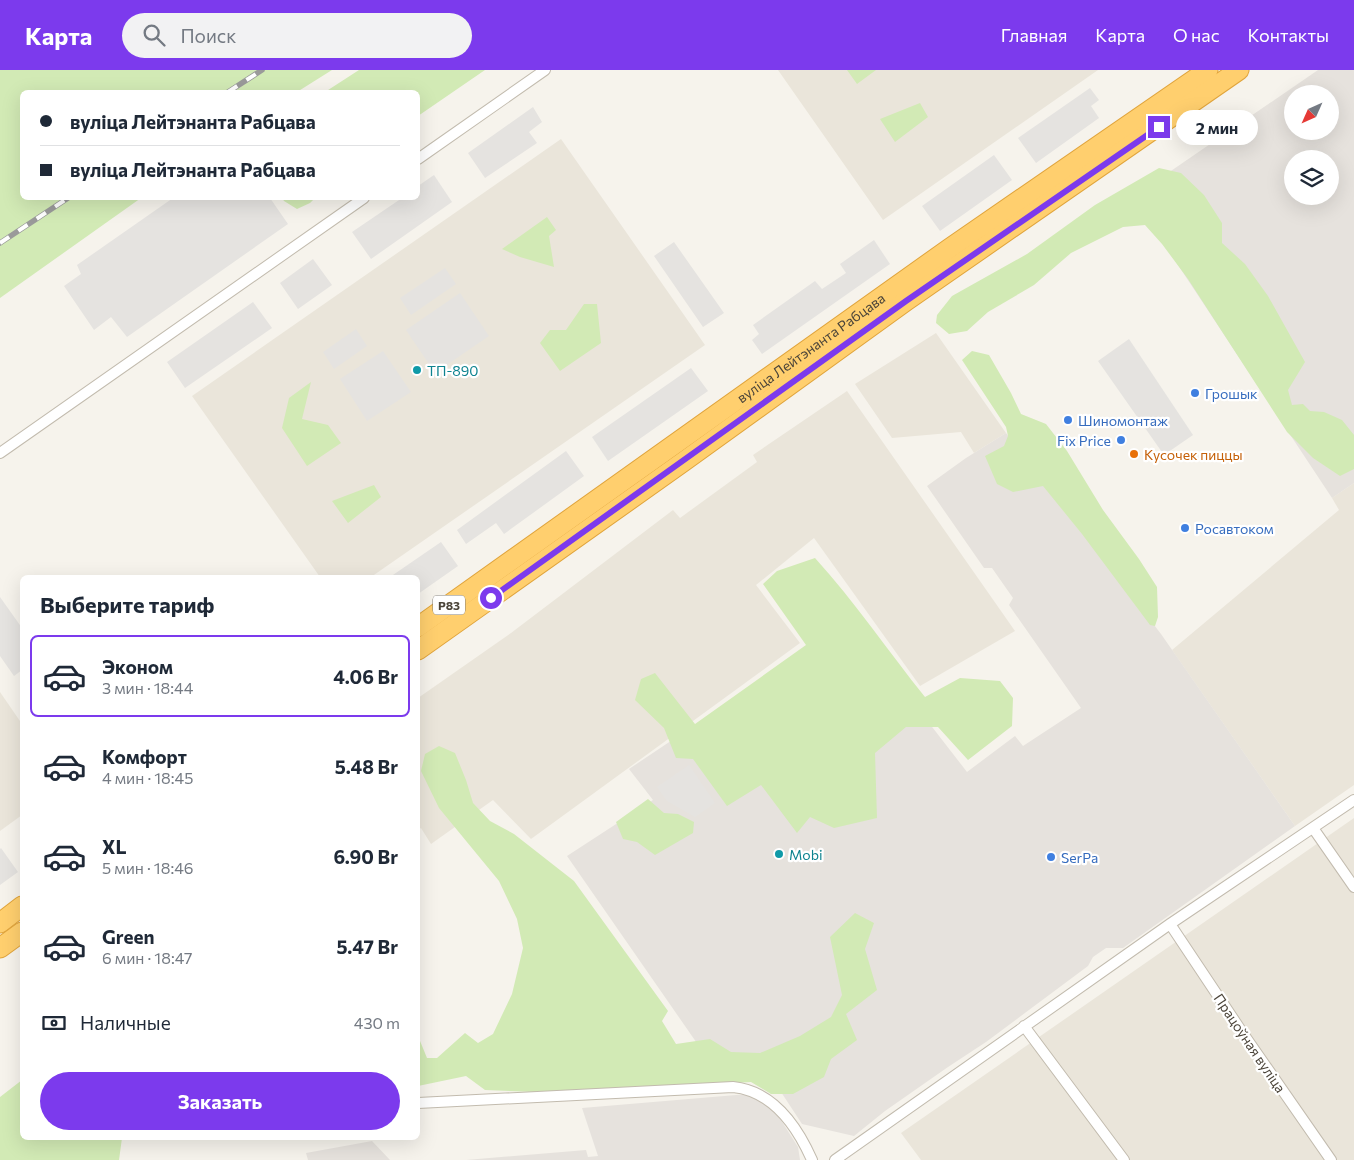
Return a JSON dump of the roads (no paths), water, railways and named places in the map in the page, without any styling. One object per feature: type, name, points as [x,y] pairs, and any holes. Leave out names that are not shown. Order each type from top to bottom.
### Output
[{"type":"highway","name":"вуліца Лейтэнанта Рабцава","points":[[420,649],[1208,70]]},
{"type":"highway","name":"вуліца Лейтэнанта Рабцава","points":[[420,626],[929,274],[1239,70]]},
{"type":"highway","points":[[0,923],[20,908]]},
{"type":"highway","points":[[0,948],[20,933]]},
{"type":"street","points":[[420,158],[545,70]]},
{"type":"street","points":[[0,453],[361,200]]},
{"type":"street","points":[[836,1160],[1170,924],[1354,800]]},
{"type":"street","points":[[1313,828],[1354,887]]},
{"type":"street","name":"Працоўная вуліца","points":[[1170,924],[1331,1160]]},
{"type":"street","points":[[1024,1026],[1124,1160]]},
{"type":"street","points":[[420,1102],[734,1087],[748,1088],[759,1093],[781,1111],[804,1144],[812,1160]]},
{"type":"railway","points":[[231,90],[262,70]]},
{"type":"railway","points":[[0,243],[65,200]]},
{"type":"place","name":"ТП-890","points":[[417,370]]},
{"type":"place","name":"Грошык","points":[[1195,393]]},
{"type":"place","name":"Шиномонтаж","points":[[1068,420]]},
{"type":"place","name":"Fix Price","points":[[1121,440]]},
{"type":"place","name":"Кусочек пиццы","points":[[1134,454]]},
{"type":"place","name":"Росавтоком","points":[[1185,528]]},
{"type":"place","name":"Mobi","points":[[779,854]]},
{"type":"place","name":"SerPa","points":[[1051,857]]}]
